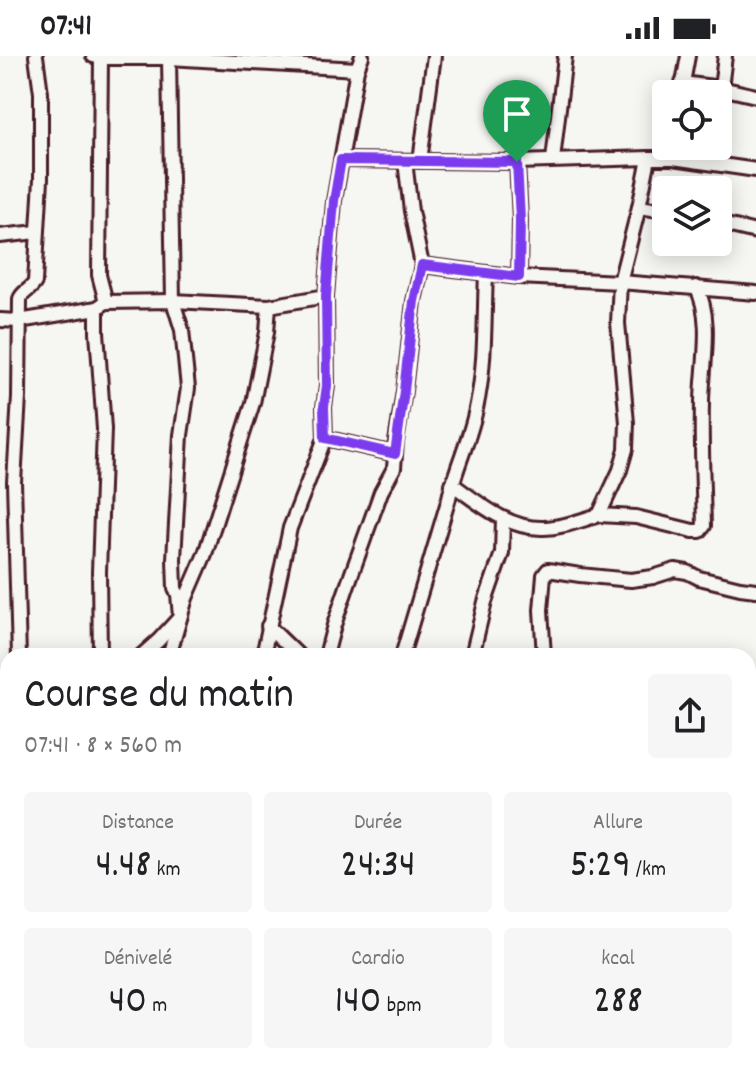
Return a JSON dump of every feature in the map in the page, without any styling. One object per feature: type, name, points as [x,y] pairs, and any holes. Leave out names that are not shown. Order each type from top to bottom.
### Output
[{"type":"street","points":[[19,648],[14,482],[21,296],[32,289],[37,269],[41,93],[36,56]]},
{"type":"street","points":[[264,648],[290,528],[325,438],[326,296],[334,201],[357,69],[362,56]]},
{"type":"street","points":[[420,161],[434,56]]},
{"type":"street","points":[[553,160],[565,56]]},
{"type":"street","points":[[683,80],[688,56]]},
{"type":"street","points":[[722,80],[725,56]]},
{"type":"street","points":[[100,648],[104,429],[97,332],[102,305],[97,57],[357,69]]},
{"type":"street","points":[[150,648],[180,617],[174,559],[181,435],[188,388],[182,330],[173,301],[169,58]]},
{"type":"street","points":[[732,91],[756,96]]},
{"type":"street","points":[[341,160],[517,162],[652,157]]},
{"type":"street","points":[[599,515],[626,449],[627,423],[618,323],[620,282],[649,158]]},
{"type":"street","points":[[710,160],[756,170]]},
{"type":"street","points":[[328,648],[381,492],[394,468],[414,301],[422,265],[405,161]]},
{"type":"street","points":[[517,162],[519,277]]},
{"type":"street","points":[[639,207],[652,209]]},
{"type":"street","points":[[732,226],[756,232]]},
{"type":"street","points":[[0,236],[37,232]]},
{"type":"street","points":[[422,265],[519,277],[756,293]]},
{"type":"street","points":[[404,648],[476,412],[480,392],[486,273]]},
{"type":"street","points":[[452,484],[503,519],[542,529],[599,515],[636,517],[700,531],[704,526],[702,405],[705,321],[704,306],[696,287]]},
{"type":"street","points":[[0,320],[19,321],[102,305],[173,301],[269,306],[326,296]]},
{"type":"street","points":[[171,648],[253,403],[269,306]]},
{"type":"street","points":[[325,438],[395,454]]},
{"type":"street","points":[[0,481],[14,482]]},
{"type":"street","points":[[474,648],[485,602],[502,553],[503,519]]},
{"type":"street","points":[[543,648],[541,610],[544,575],[548,570],[631,580],[675,570],[756,590]]},
{"type":"street","points":[[268,626],[291,648]]},
{"type":"street","points":[[756,873],[756,891]]},
{"type":"route","points":[[341,160],[517,162],[519,277],[422,265],[407,349],[395,454],[325,438],[326,296],[334,201],[341,160]]}]
